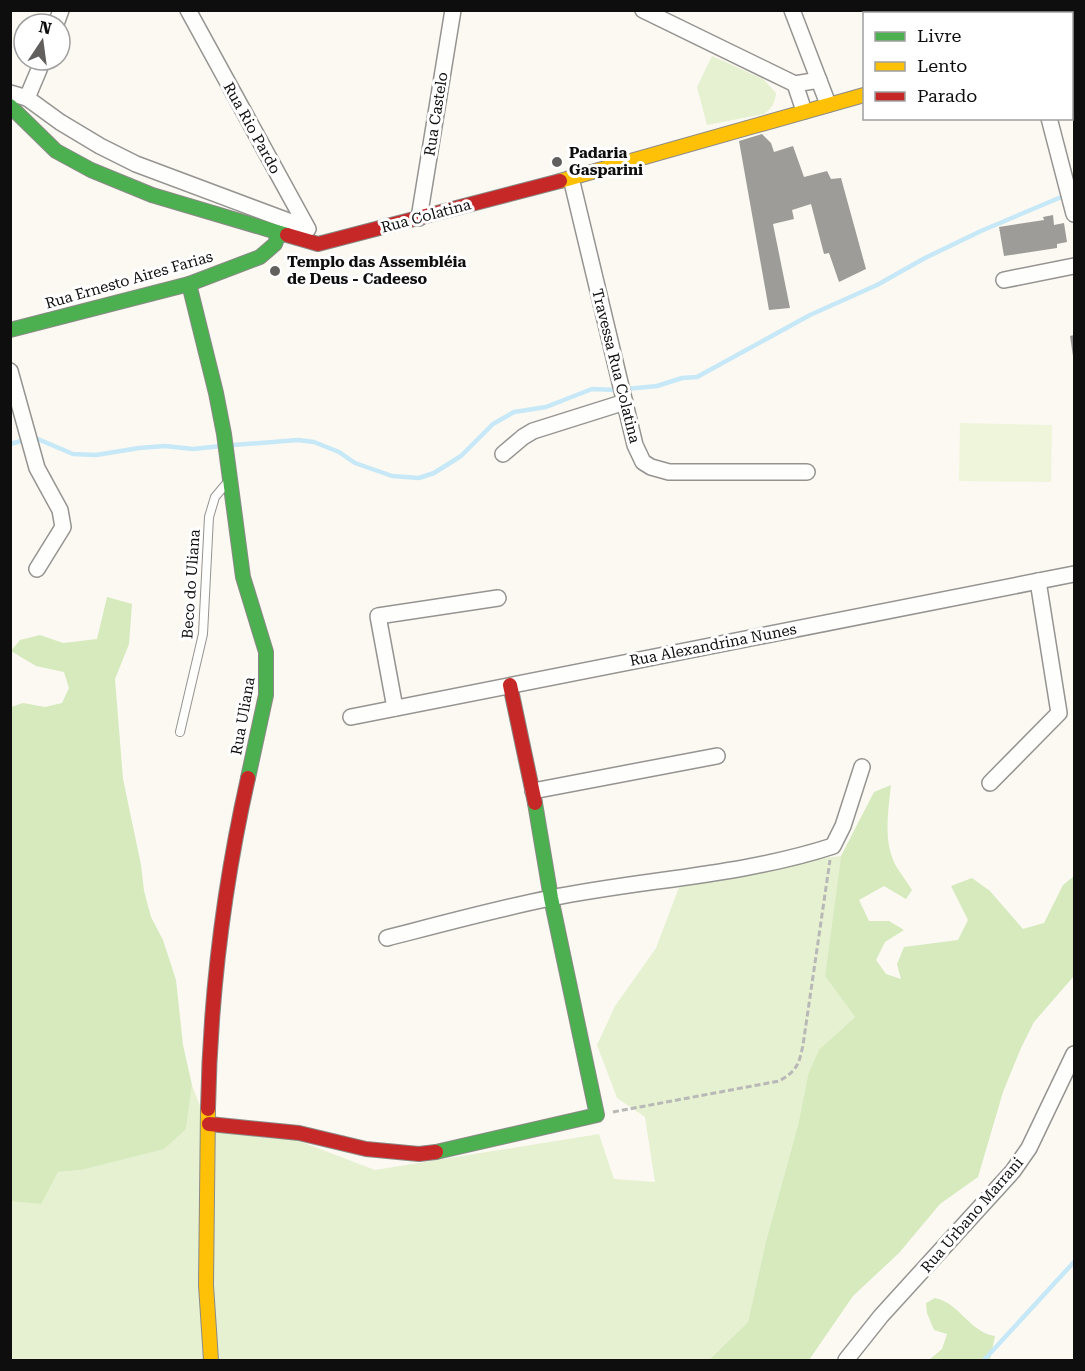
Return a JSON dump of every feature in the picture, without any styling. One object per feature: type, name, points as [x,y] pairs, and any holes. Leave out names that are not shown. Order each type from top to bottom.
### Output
[{"type":"street","name":"Rua Rio Pardo","points":[[188,10],[307,228],[318,244]]},
{"type":"street","name":"Rua Castelo","points":[[419,218],[453,10]]},
{"type":"street","points":[[643,10],[795,84],[819,80]]},
{"type":"street","points":[[792,10],[828,104]]},
{"type":"street","points":[[27,98],[38,72]]},
{"type":"street","points":[[795,84],[804,111]]},
{"type":"street","points":[[10,93],[27,98],[60,122],[136,164],[307,228]]},
{"type":"street","name":"Rua Colatina","points":[[318,244],[571,178],[863,95]]},
{"type":"street","points":[[10,106],[56,151],[91,170],[152,195],[318,244]]},
{"type":"street","points":[[1049,120],[1073,209]]},
{"type":"street","name":"Travessa Rua Colatina","points":[[571,178],[622,392],[638,454],[644,462],[678,474],[807,472]]},
{"type":"street","name":"Rua Ernesto Aires Farias","points":[[10,330],[189,284],[260,257],[275,244],[279,233]]},
{"type":"street","points":[[1004,280],[1074,266]]},
{"type":"street","name":"Rua Uliana","points":[[189,284],[216,393],[231,478],[243,577],[266,652],[267,674],[266,695],[233,844],[220,926],[209,1072],[206,1285],[211,1360]]},
{"type":"street","points":[[10,371],[37,468],[60,510],[63,527],[38,569]]},
{"type":"street","points":[[503,454],[533,431],[622,392]]},
{"type":"street","name":"Rua Alexandrina Nunes","points":[[351,717],[1074,573]]},
{"type":"street","points":[[990,783],[1067,712],[1038,580]]},
{"type":"street","points":[[394,708],[378,616],[498,598]]},
{"type":"street","points":[[209,1124],[299,1133],[366,1149],[419,1154],[447,1151],[597,1115],[551,898],[533,791],[510,685]]},
{"type":"street","points":[[533,791],[717,756]]},
{"type":"street","points":[[387,938],[551,898],[712,873],[789,858],[833,846],[843,826],[862,766]]},
{"type":"street","name":"Rua Urbano Marrani","points":[[846,1360],[881,1316],[1013,1172],[1029,1148],[1074,1054]]},
{"type":"lane","name":"Beco do Uliana","points":[[180,732],[203,634],[207,592],[208,517],[215,497],[231,478]]},
{"type":"path","points":[[597,1115],[779,1081],[792,1073],[800,1060],[803,1044],[833,846]]},
{"type":"green space","points":[[712,56],[763,79],[776,93],[769,110],[764,114],[707,125],[697,87]]},
{"type":"green space","points":[[960,423],[1052,425],[1051,482],[959,481]]},
{"type":"green space","points":[[107,597],[132,604],[129,644],[115,679],[123,779],[141,865],[144,891],[151,917],[163,940],[176,980],[183,1045],[192,1085],[186,1129],[164,1149],[81,1170],[58,1172],[41,1204],[11,1201],[11,707],[23,703],[45,707],[62,703],[69,688],[64,672],[36,666],[11,651],[20,640],[40,635],[63,643],[97,639]]},
{"type":"green space","points":[[891,785],[889,847],[896,866],[912,890],[906,899],[884,886],[859,900],[869,921],[889,921],[904,930],[885,942],[876,960],[886,974],[901,979],[897,964],[904,947],[958,940],[968,920],[951,886],[972,878],[990,891],[1023,929],[1044,923],[1063,885],[1074,876],[1074,976],[1034,1022],[1021,1048],[1003,1092],[978,1177],[940,1204],[899,1253],[853,1296],[809,1360],[709,1360],[748,1322],[766,1241],[798,1125],[808,1075],[819,1050],[855,1017],[825,976],[841,856],[874,792]]},
{"type":"green space","points":[[841,856],[825,976],[855,1017],[841,1030],[808,1075],[798,1125],[766,1241],[748,1322],[709,1360],[11,1360],[10,1201],[18,1201],[50,1184],[58,1172],[81,1170],[109,1162],[186,1129],[192,1085],[201,1109],[218,1121],[260,1126],[375,1170],[599,1134],[614,1179],[655,1182],[645,1117],[617,1098],[597,1045],[615,1006],[656,948],[681,882],[783,863]]},
{"type":"green space","points":[[935,1298],[951,1305],[978,1329],[995,1336],[990,1360],[929,1360],[942,1349],[947,1334],[934,1330],[927,1313],[926,1303]]},
{"type":"building","points":[[762,134],[771,143],[774,152],[793,146],[804,177],[827,171],[831,179],[841,178],[866,269],[839,282],[829,253],[824,254],[811,204],[792,210],[794,219],[773,224],[790,308],[769,310],[739,141]]},
{"type":"building","points":[[1053,215],[1054,225],[1064,223],[1067,242],[1057,244],[1057,248],[1004,256],[999,227],[1044,220],[1043,217]]},
{"type":"building","points":[[1074,335],[1074,356],[1073,356],[1070,336]]},
{"type":"waterway","points":[[233,445],[298,440],[314,442],[339,452],[355,463],[392,476],[419,478],[434,473],[461,456],[493,424],[514,412],[546,407],[592,389],[616,390],[657,386],[682,378],[697,377],[810,315],[877,285],[925,258],[981,231],[1066,195]]},
{"type":"waterway","points":[[33,437],[73,454],[96,455],[165,446],[193,449],[221,446]]},
{"type":"waterway","points":[[10,444],[25,440]]},
{"type":"waterway","points":[[984,1360],[1074,1262]]},
{"type":"traffic: fast","points":[[10,106],[56,151],[91,170],[152,195],[287,235]]},
{"type":"traffic: fast","points":[[10,330],[189,284],[260,257],[275,244],[279,233]]},
{"type":"traffic: fast","points":[[189,284],[224,434],[243,577],[266,652],[266,695],[248,778]]},
{"type":"traffic: fast","points":[[436,1152],[597,1115],[551,898],[535,803]]},
{"type":"traffic: slow","points":[[560,181],[863,95]]},
{"type":"traffic: slow","points":[[208,1109],[206,1285],[211,1360]]},
{"type":"traffic: jam","points":[[287,235],[318,244],[560,181]]},
{"type":"traffic: jam","points":[[510,685],[535,803]]},
{"type":"traffic: jam","points":[[208,1109],[219,943],[231,861],[248,778]]},
{"type":"traffic: jam","points":[[209,1124],[299,1133],[366,1149],[419,1154],[436,1152]]},
{"type":"place","name":"Padaria Gasparini","points":[[557,162]]},
{"type":"place","name":"Templo das Assembléia de Deus - Cadeeso","points":[[275,271]]}]
